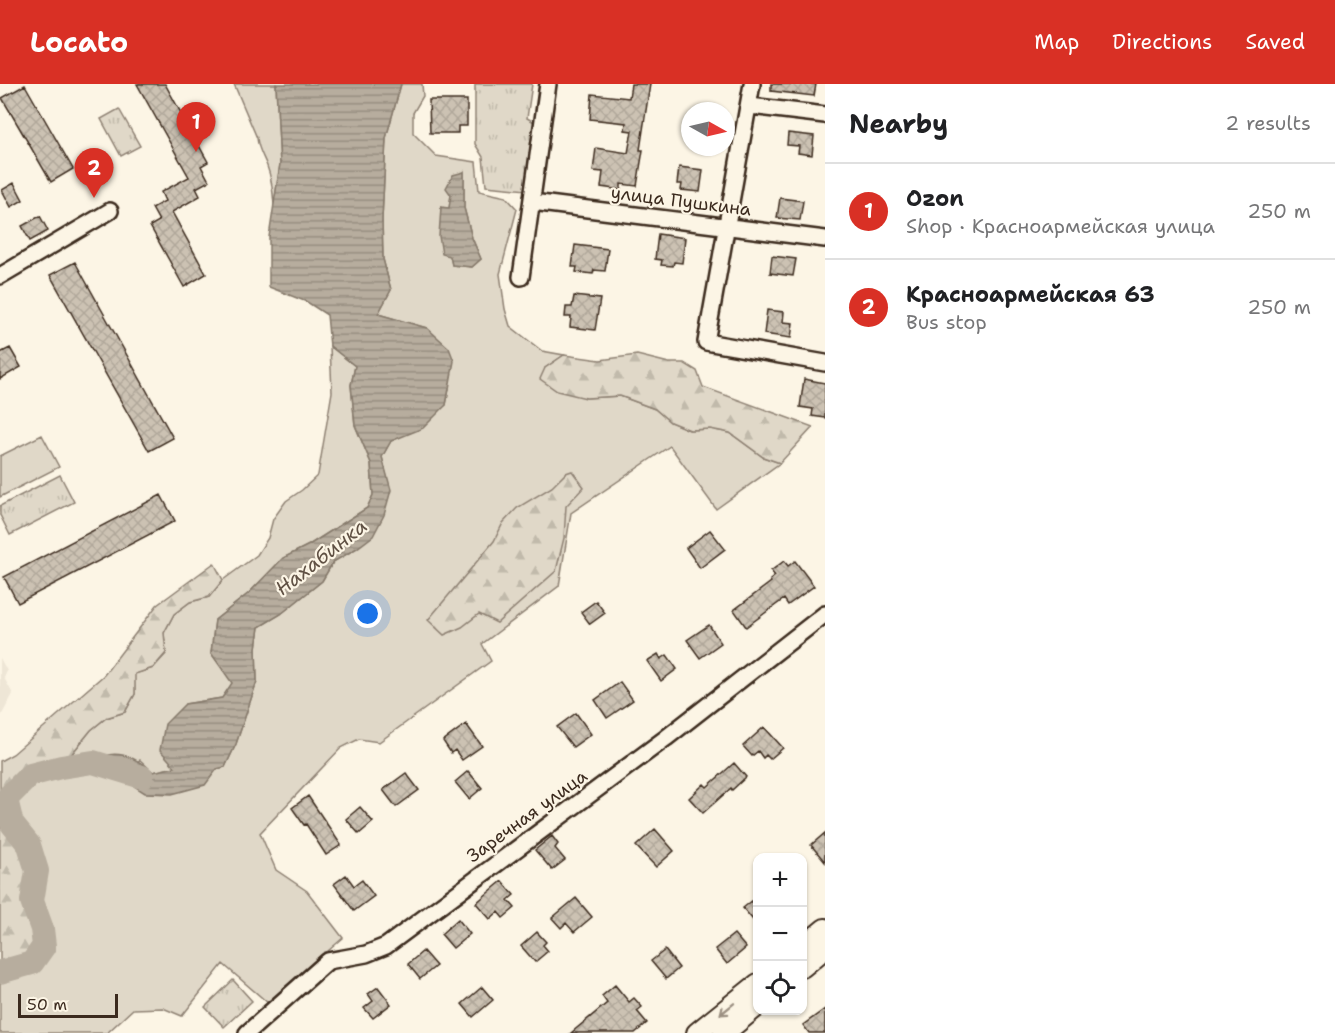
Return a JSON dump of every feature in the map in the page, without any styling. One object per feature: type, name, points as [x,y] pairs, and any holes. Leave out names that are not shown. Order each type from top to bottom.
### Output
[{"type":"main road","points":[[807,944],[825,929]]},
{"type":"main road","points":[[807,963],[825,948]]},
{"type":"main road","points":[[697,1033],[753,988]]},
{"type":"main road","points":[[724,1033],[753,1009]]},
{"type":"street","points":[[521,277],[548,84]]},
{"type":"street","points":[[752,84],[750,106],[706,342],[825,363]]},
{"type":"street","points":[[750,106],[825,115]]},
{"type":"street","name":"улица Пушкина","points":[[532,202],[825,239]]},
{"type":"street","points":[[0,276],[110,211]]},
{"type":"street","name":"Заречная улица","points":[[247,1033],[328,961],[366,954],[386,946],[666,738],[825,614]]},
{"type":"shaded area","points":[[0,658],[7,671],[4,678],[13,694],[0,718]]},
{"type":"green space","points":[[234,84],[276,84],[280,164],[274,205],[269,171]]},
{"type":"green space","points":[[401,84],[422,84],[423,96],[413,113],[413,133],[436,156],[476,162],[479,191],[506,197],[517,209],[500,274],[505,309],[510,326],[542,351],[564,355],[545,368],[586,398],[620,396],[655,409],[671,422],[689,430],[710,429],[730,433],[763,457],[780,463],[716,509],[670,446],[571,513],[559,586],[482,644],[491,661],[379,742],[359,739],[341,748],[260,833],[276,870],[307,891],[343,938],[268,1003],[223,964],[182,1016],[163,1008],[133,1009],[107,1033],[0,1033],[0,972],[10,970],[42,929],[32,901],[37,871],[29,845],[12,824],[6,799],[30,775],[61,767],[91,730],[106,718],[125,712],[135,694],[134,674],[153,668],[166,654],[164,633],[174,614],[190,602],[209,597],[223,580],[257,555],[268,538],[273,519],[286,501],[318,475],[332,392],[330,346],[355,366],[351,385],[355,425],[371,463],[373,495],[367,508],[309,545],[283,558],[249,593],[215,620],[211,653],[233,683],[222,698],[185,704],[176,767],[153,772],[140,760],[117,775],[225,767],[236,744],[257,681],[256,648],[259,627],[281,614],[322,581],[333,562],[357,548],[390,490],[382,457],[391,441],[446,405],[449,389],[427,328],[378,314],[391,290],[383,259],[382,219],[386,138]],"holes":[[[464,172],[464,208],[472,238],[481,259],[472,267],[452,265],[441,207],[449,209],[451,195]]]},
{"type":"green space","points":[[475,84],[532,84],[527,118],[538,124],[527,190],[486,186],[483,157],[475,144]]},
{"type":"green space","points":[[119,109],[140,146],[121,156],[101,119]]},
{"type":"green space","points":[[564,355],[600,360],[637,355],[669,363],[684,363],[697,371],[703,387],[813,427],[780,463],[763,457],[730,433],[710,429],[690,430],[670,422],[655,409],[620,396],[586,398],[557,391],[540,379],[545,368]]},
{"type":"green space","points":[[42,435],[59,467],[0,497],[0,456]]},
{"type":"green space","points":[[572,471],[584,487],[566,506],[564,538],[556,571],[497,623],[479,614],[462,627],[444,635],[428,620],[494,541],[503,523],[517,508],[552,487],[566,473]]},
{"type":"green space","points":[[60,475],[74,502],[10,535],[0,515],[0,506]]},
{"type":"green space","points":[[214,563],[223,580],[209,597],[190,602],[174,614],[164,633],[166,653],[153,668],[135,674],[135,694],[125,712],[106,718],[91,730],[61,767],[30,775],[7,799],[12,824],[29,845],[37,871],[32,901],[42,929],[44,946],[32,963],[0,972],[0,761],[13,754],[104,675],[157,605]]},
{"type":"green space","points":[[233,980],[252,1001],[224,1027],[205,1007]]},
{"type":"water","points":[[276,84],[401,84],[386,138],[382,219],[383,259],[391,290],[378,314],[427,328],[449,348],[454,361],[446,405],[423,428],[391,441],[382,457],[391,490],[384,515],[373,536],[333,562],[322,581],[281,614],[259,627],[256,648],[257,681],[236,744],[225,767],[217,769],[205,785],[172,794],[145,793],[117,775],[104,756],[124,755],[153,772],[175,767],[160,750],[165,724],[185,704],[222,698],[232,683],[211,653],[215,620],[249,593],[283,558],[309,545],[367,508],[373,495],[371,463],[355,425],[351,385],[355,366],[330,346],[327,315],[307,302],[269,287],[269,237],[280,164]]},
{"type":"water","points":[[464,172],[464,208],[472,238],[481,259],[472,267],[452,265],[450,256],[442,254],[439,236],[441,207],[449,208],[451,195],[446,188],[453,175]]},
{"type":"building","points":[[137,84],[165,84],[208,162],[201,166],[209,181],[196,188],[200,196],[172,212],[206,274],[184,287],[150,226],[159,221],[152,208],[165,201],[161,192],[189,177]]},
{"type":"building","points":[[631,84],[650,84],[637,186],[621,184],[621,190],[601,187],[603,172],[593,171],[596,148],[628,153],[632,131],[625,130],[626,123],[590,119],[592,94],[629,98]]},
{"type":"building","points":[[771,84],[816,84],[814,96],[771,91]]},
{"type":"building","points":[[25,85],[73,169],[51,182],[2,98]]},
{"type":"building","points":[[429,100],[467,100],[467,126],[458,126],[458,133],[430,133]]},
{"type":"building","points":[[788,133],[814,136],[812,155],[798,153],[799,146],[787,145]]},
{"type":"building","points":[[679,167],[703,170],[700,192],[681,190],[682,184],[677,184]]},
{"type":"building","points":[[14,183],[23,200],[11,207],[2,190]]},
{"type":"building","points":[[780,198],[803,201],[800,220],[777,218]]},
{"type":"building","points":[[40,216],[48,231],[30,241],[22,226]]},
{"type":"building","points":[[658,234],[685,238],[682,263],[674,262],[673,266],[661,265],[662,260],[655,259]]},
{"type":"building","points":[[575,245],[608,249],[605,271],[594,270],[593,274],[576,272],[577,267],[572,267]]},
{"type":"building","points":[[772,256],[796,259],[793,276],[770,273]]},
{"type":"building","points":[[75,262],[173,438],[149,451],[50,275]]},
{"type":"building","points":[[574,296],[600,299],[595,330],[570,327],[571,317],[565,317],[566,307],[572,307]]},
{"type":"building","points":[[767,310],[784,312],[783,322],[793,323],[791,338],[764,334]]},
{"type":"building","points":[[10,348],[21,367],[0,379],[0,353]]},
{"type":"building","points":[[804,379],[825,383],[825,418],[812,416],[813,409],[800,407]]},
{"type":"building","points":[[161,495],[175,521],[18,603],[4,577]]},
{"type":"building","points":[[710,530],[725,549],[700,568],[686,548]]},
{"type":"building","points":[[784,561],[788,566],[795,561],[814,586],[788,605],[784,599],[746,627],[734,610],[771,582],[770,580],[775,576],[771,571]]},
{"type":"building","points":[[596,601],[605,613],[590,624],[581,612]]},
{"type":"building","points":[[709,625],[721,643],[700,658],[687,640]]},
{"type":"building","points":[[658,654],[661,659],[667,655],[677,669],[661,681],[647,661]]},
{"type":"building","points":[[620,682],[633,700],[607,718],[595,700]]},
{"type":"building","points":[[576,713],[591,734],[573,747],[557,727]]},
{"type":"building","points":[[466,724],[482,746],[462,760],[455,750],[451,753],[443,741]]},
{"type":"building","points":[[764,727],[783,748],[770,759],[766,755],[763,758],[758,751],[752,756],[743,746]]},
{"type":"building","points":[[734,763],[746,777],[703,813],[689,798],[704,784],[707,787]]},
{"type":"building","points":[[468,771],[482,788],[469,799],[455,782]]},
{"type":"building","points":[[406,773],[419,790],[396,807],[383,790]]},
{"type":"building","points":[[308,796],[341,845],[326,855],[306,824],[304,825],[292,808]]},
{"type":"building","points":[[360,807],[373,822],[359,834],[346,819]]},
{"type":"building","points":[[655,829],[674,851],[656,867],[636,846]]},
{"type":"building","points":[[825,833],[825,862],[811,845]]},
{"type":"building","points":[[552,836],[558,844],[555,848],[565,860],[552,870],[535,850]]},
{"type":"building","points":[[346,875],[354,886],[362,880],[374,896],[354,911],[334,884]]},
{"type":"building","points":[[502,881],[514,895],[508,900],[515,908],[503,918],[498,912],[490,919],[476,903]]},
{"type":"building","points":[[576,898],[592,917],[574,932],[566,923],[561,928],[552,918]]},
{"type":"building","points":[[753,900],[753,920],[743,908]]},
{"type":"building","points":[[458,919],[470,934],[453,948],[441,934]]},
{"type":"building","points":[[537,932],[546,942],[543,945],[548,951],[535,962],[521,946]]},
{"type":"building","points":[[734,934],[746,948],[727,964],[715,949]]},
{"type":"building","points":[[665,950],[679,968],[666,979],[651,961]]},
{"type":"building","points":[[423,951],[436,966],[420,979],[408,964]]},
{"type":"building","points":[[615,985],[629,1002],[634,998],[642,1007],[637,1011],[647,1023],[635,1033],[571,1033],[607,1003],[602,996]]},
{"type":"building","points":[[378,987],[391,1004],[373,1018],[364,1008],[373,1001],[368,994]]},
{"type":"building","points":[[482,987],[493,1000],[473,1017],[462,1004]]},
{"type":"building","points":[[825,1009],[825,1033],[809,1033],[803,1025]]},
{"type":"waterway","name":"Нахабинка","points":[[0,972],[32,963],[44,946],[42,929],[32,901],[37,871],[29,845],[12,824],[6,799],[30,775],[61,767],[93,762],[142,777]]},
{"type":"place","name":"Ozon","points":[[196,152]]},
{"type":"place","name":"Красноармейская 63","points":[[94,198]]}]
